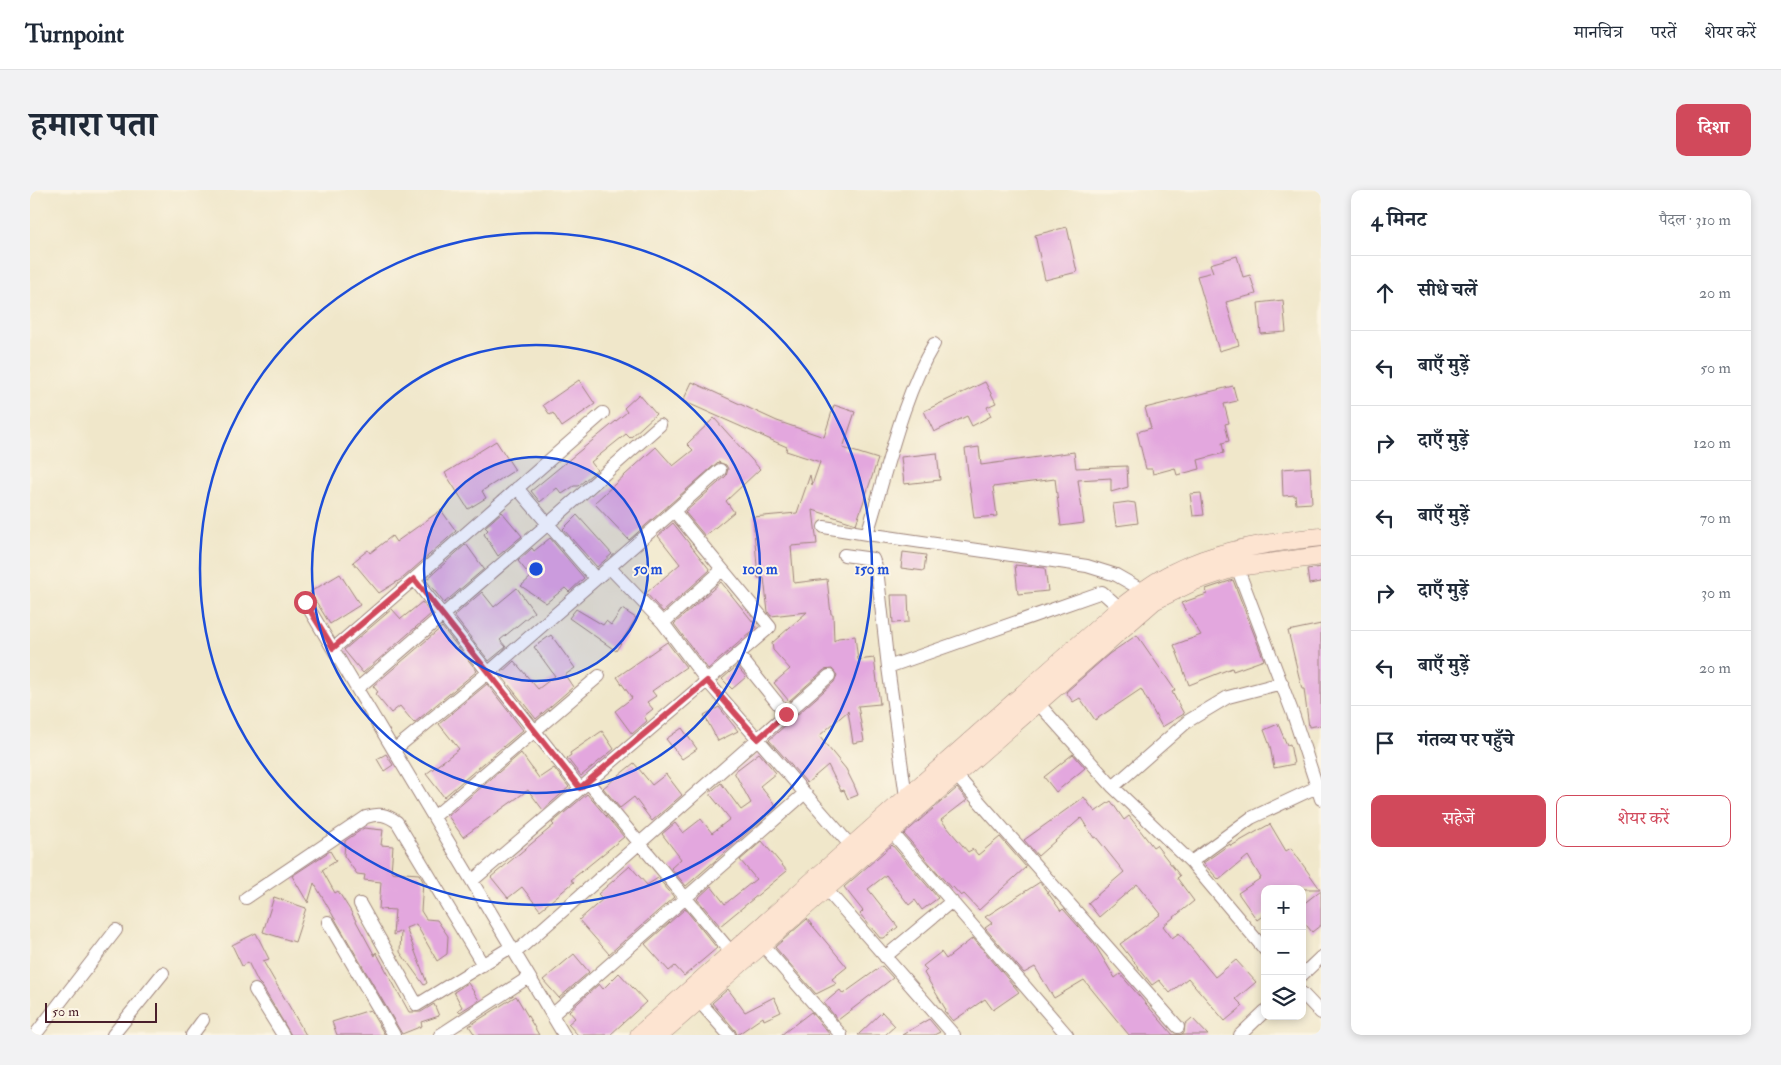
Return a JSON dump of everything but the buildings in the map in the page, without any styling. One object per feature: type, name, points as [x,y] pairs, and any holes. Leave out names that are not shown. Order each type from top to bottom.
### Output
[{"type":"main road","points":[[640,1035],[1120,608],[1166,576],[1208,558],[1262,545],[1321,538]]},
{"type":"main road","points":[[659,1035],[890,830],[1154,601],[1195,581],[1237,567],[1321,556]]},
{"type":"street","points":[[867,534],[912,390],[921,366],[934,344]]},
{"type":"street","points":[[333,648],[603,413]]},
{"type":"street","points":[[357,689],[660,425]]},
{"type":"street","points":[[394,750],[489,672],[720,470]]},
{"type":"street","points":[[517,488],[596,579]]},
{"type":"street","points":[[472,880],[770,628],[674,511]]},
{"type":"street","points":[[824,527],[1087,566],[1116,574],[1144,591]]},
{"type":"street","points":[[844,555],[873,559],[877,569],[906,798]]},
{"type":"street","points":[[610,567],[663,623],[707,681],[851,846]]},
{"type":"street","points":[[1190,862],[1251,818],[1319,793],[1282,683],[1237,567]]},
{"type":"street","points":[[663,623],[722,570]]},
{"type":"street","points":[[414,579],[536,732],[639,844],[732,953]]},
{"type":"street","points":[[888,667],[1102,592],[1120,608]]},
{"type":"street","points":[[305,602],[564,1035]]},
{"type":"street","points":[[738,654],[786,714]]},
{"type":"street","points":[[434,816],[536,732],[599,676]]},
{"type":"street","points":[[360,904],[417,1005],[482,965],[513,950],[639,844],[829,676]]},
{"type":"street","points":[[1113,787],[1196,716],[1228,697],[1282,683]]},
{"type":"street","points":[[1037,702],[1113,787],[1190,862],[1261,945]]},
{"type":"street","points":[[955,774],[1178,1027]]},
{"type":"street","points":[[552,1015],[805,793]]},
{"type":"street","points":[[246,898],[366,817],[378,813],[388,815],[397,822],[482,965]]},
{"type":"street","points":[[890,830],[1067,1035]]},
{"type":"street","points":[[825,888],[954,1035]]},
{"type":"street","points":[[885,957],[952,901]]},
{"type":"street","points":[[328,922],[394,1035]]},
{"type":"street","points":[[35,1035],[116,930]]},
{"type":"street","points":[[762,944],[841,1035]]},
{"type":"street","points":[[1306,971],[1321,956]]},
{"type":"street","points":[[113,1035],[163,973]]},
{"type":"street","points":[[440,1035],[529,977]]},
{"type":"street","points":[[255,990],[283,1035]]},
{"type":"street","points":[[1306,997],[1321,1013]]},
{"type":"street","points":[[698,1000],[729,1035]]},
{"type":"street","points":[[1240,1035],[1261,1015]]},
{"type":"street","points":[[192,1035],[204,1020]]},
{"type":"route","points":[[305,602],[333,648],[414,579],[580,788],[707,681],[758,739],[786,714]]}]
